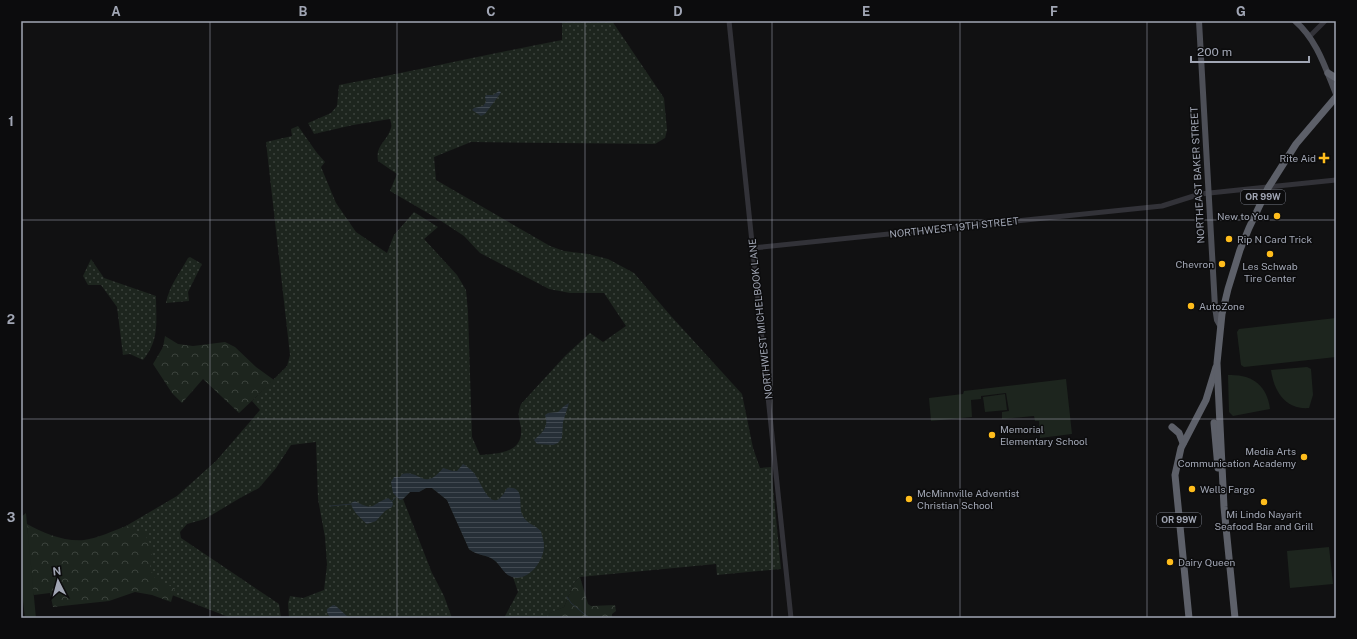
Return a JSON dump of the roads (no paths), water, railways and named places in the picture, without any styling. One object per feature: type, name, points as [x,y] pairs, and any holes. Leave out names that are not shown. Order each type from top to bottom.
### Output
[{"type":"highway","points":[[1328,73],[1336,78]]},
{"type":"highway","name":"OR 99W","points":[[1235,618],[1224,508],[1217,363],[1221,327],[1228,289],[1240,250],[1268,188],[1296,145],[1336,95]]},
{"type":"highway","name":"OR 99W","points":[[1188,618],[1175,475],[1178,458],[1183,443],[1206,400],[1217,363]]},
{"type":"highway","points":[[1214,423],[1220,491],[1224,508]]},
{"type":"highway","points":[[1172,427],[1179,433],[1183,443]]},
{"type":"main road","name":"NORTHEAST BAKER STREET","points":[[1199,21],[1215,307],[1217,320],[1221,327]]},
{"type":"main road","points":[[1295,21],[1310,36],[1319,52],[1336,95]]},
{"type":"street","name":"NORTHWEST MICHELBOOK LANE","points":[[729,21],[791,618]]},
{"type":"street","points":[[1310,36],[1324,21]]},
{"type":"street","name":"NORTHWEST 19TH STREET","points":[[753,248],[1166,205],[1193,196],[1336,180]]},
{"type":"waterway","points":[[392,501],[396,497]]},
{"type":"waterway","points":[[330,506],[352,504]]},
{"type":"waterway","points":[[567,597],[571,603],[589,618]]},
{"type":"place","name":"Rite Aid","points":[[1324,158]]},
{"type":"place","name":"New to You","points":[[1277,216]]},
{"type":"place","name":"Rip N Card Trick","points":[[1229,239]]},
{"type":"place","name":"Les Schwab Tire Center","points":[[1270,254]]},
{"type":"place","name":"Chevron","points":[[1222,264]]},
{"type":"place","name":"AutoZone","points":[[1191,306]]},
{"type":"place","name":"Memorial Elementary School","points":[[992,435]]},
{"type":"place","name":"Media Arts Communication Academy","points":[[1304,457]]},
{"type":"place","name":"Wells Fargo","points":[[1192,489]]},
{"type":"place","name":"McMinnville Adventist Christian School","points":[[909,499]]},
{"type":"place","name":"Mi Lindo Nayarit Seafood Bar and Grill","points":[[1264,502]]},
{"type":"place","name":"Dairy Queen","points":[[1170,562]]}]
